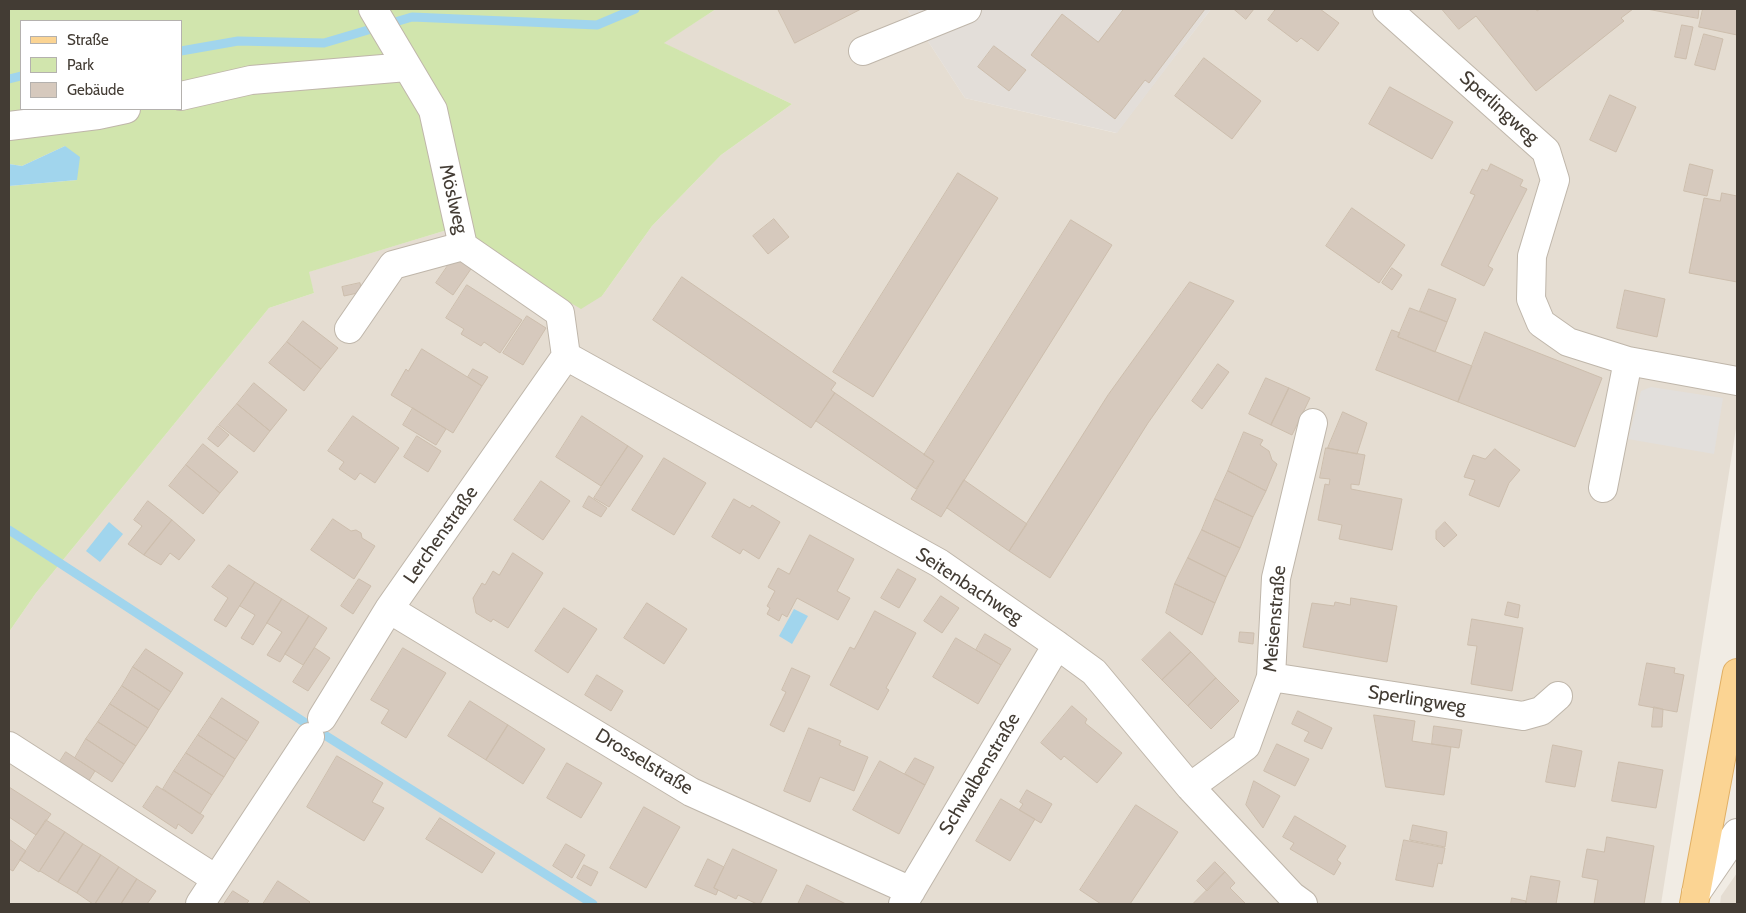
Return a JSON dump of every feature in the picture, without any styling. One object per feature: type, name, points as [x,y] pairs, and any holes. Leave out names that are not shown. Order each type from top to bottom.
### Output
[{"type":"main road","points":[[1695,899],[1732,733],[1737,673]]},
{"type":"street","name":"Möslweg","points":[[373,9],[433,110],[463,246],[560,313],[566,356]]},
{"type":"street","points":[[863,51],[967,9]]},
{"type":"street","name":"Sperlingweg","points":[[1387,9],[1546,151],[1555,180],[1532,256],[1531,299],[1541,323],[1568,342],[1628,361],[1737,382]]},
{"type":"street","points":[[182,96],[251,80],[403,60]]},
{"type":"street","points":[[9,126],[98,115],[121,110]]},
{"type":"street","points":[[349,329],[393,265],[463,246]]},
{"type":"street","name":"Lerchenstraße","points":[[200,904],[316,728],[390,609],[566,356]]},
{"type":"street","name":"Seitenbachweg","points":[[566,356],[939,563],[1094,672],[1190,787],[1292,896],[1303,904]]},
{"type":"street","points":[[1603,488],[1628,361]]},
{"type":"street","name":"Meisenstraße","points":[[1190,787],[1246,746],[1271,677],[1276,578],[1313,423]]},
{"type":"street","name":"Drosselstraße","points":[[390,609],[691,792],[907,898]]},
{"type":"street","name":"Schwalbenstraße","points":[[907,898],[1057,645]]},
{"type":"street","name":"Sperlingweg","points":[[1271,677],[1523,716],[1541,711],[1558,696]]},
{"type":"street","points":[[9,746],[216,879]]},
{"type":"street","points":[[1695,899],[1737,833]]},
{"type":"shaded area","points":[[716,9],[907,9],[965,98],[1116,133],[1211,9],[1737,9],[1737,422],[1661,904],[9,904],[9,632],[36,593],[269,308],[314,293],[308,272],[447,230],[602,296],[652,226],[721,155],[792,104],[663,43]]},
{"type":"shaded area","points":[[907,9],[1211,9],[1117,133],[965,98]]},
{"type":"shaded area","points":[[1651,387],[1723,398],[1714,454],[1628,439],[1641,391]]},
{"type":"shaded area","points":[[1737,873],[1737,904],[1720,904],[1721,896]]},
{"type":"green space","points":[[9,9],[358,9],[387,55],[383,9],[716,9],[664,43],[792,104],[721,155],[652,226],[602,296],[581,309],[447,230],[309,272],[314,293],[269,308],[36,593],[9,632],[9,186],[77,180],[65,146],[22,166],[9,164]]},
{"type":"water","points":[[65,146],[80,157],[77,180],[9,186],[9,164],[22,166]]},
{"type":"water","points":[[109,522],[123,534],[100,562],[86,551]]},
{"type":"water","points":[[794,609],[808,616],[792,644],[779,636]]},
{"type":"building","points":[[778,9],[861,9],[795,43]]},
{"type":"building","points":[[1124,9],[1205,9],[1149,83],[1145,80],[1115,119],[1031,55],[1062,14],[1098,42]]},
{"type":"building","points":[[1234,9],[1254,9],[1246,19]]},
{"type":"building","points":[[1276,9],[1320,9],[1339,23],[1318,51],[1301,38],[1297,42],[1268,20]]},
{"type":"building","points":[[1442,9],[1536,9],[1537,11],[1540,9],[1633,9],[1621,18],[1624,21],[1536,91],[1476,16],[1459,29]]},
{"type":"building","points":[[1647,9],[1699,9],[1698,18]]},
{"type":"building","points":[[1703,9],[1737,9],[1737,35],[1699,27]]},
{"type":"building","points":[[1682,25],[1693,27],[1686,59],[1675,57]]},
{"type":"building","points":[[1704,34],[1723,39],[1715,70],[1695,65]]},
{"type":"building","points":[[994,46],[1026,70],[1009,91],[978,67]]},
{"type":"building","points":[[1204,58],[1261,101],[1232,139],[1175,96]]},
{"type":"building","points":[[1390,87],[1453,122],[1432,159],[1369,124]]},
{"type":"building","points":[[1610,95],[1636,107],[1616,152],[1590,140]]},
{"type":"building","points":[[1491,164],[1523,180],[1520,186],[1527,189],[1488,266],[1493,269],[1484,286],[1441,265],[1475,195],[1470,193],[1482,169],[1487,171]]},
{"type":"building","points":[[1690,164],[1713,170],[1707,196],[1684,191]]},
{"type":"building","points":[[958,173],[998,198],[873,397],[833,372]]},
{"type":"building","points":[[1722,193],[1737,196],[1737,282],[1689,273],[1704,198],[1720,201]]},
{"type":"building","points":[[1352,208],[1405,245],[1379,283],[1326,246]]},
{"type":"building","points":[[774,219],[789,237],[768,254],[753,236]]},
{"type":"building","points":[[1071,220],[1112,245],[941,517],[911,499],[934,461],[924,455]]},
{"type":"building","points":[[456,254],[473,266],[453,295],[436,283]]},
{"type":"building","points":[[1392,268],[1402,275],[1392,290],[1382,283]]},
{"type":"building","points":[[682,277],[836,383],[831,390],[835,393],[811,428],[653,320]]},
{"type":"building","points":[[1190,282],[1234,301],[1148,423],[1050,578],[1009,551],[1108,395]]},
{"type":"building","points":[[360,283],[362,292],[344,296],[342,287]]},
{"type":"building","points":[[467,285],[522,320],[500,353],[484,342],[481,346],[461,334],[464,329],[446,318]]},
{"type":"building","points":[[1429,289],[1456,299],[1447,322],[1420,311]]},
{"type":"building","points":[[1625,290],[1665,299],[1657,337],[1617,328]]},
{"type":"building","points":[[1410,308],[1447,322],[1435,352],[1398,337]]},
{"type":"building","points":[[527,316],[546,328],[523,365],[503,353]]},
{"type":"building","points":[[303,321],[338,348],[321,369],[287,342]]},
{"type":"building","points":[[1392,330],[1400,333],[1398,337],[1472,366],[1458,402],[1376,370]]},
{"type":"building","points":[[1485,332],[1602,378],[1575,447],[1458,402]]},
{"type":"building","points":[[287,342],[321,369],[304,391],[269,363]]},
{"type":"building","points":[[422,349],[482,386],[453,433],[391,395],[406,369],[408,371]]},
{"type":"building","points":[[1218,364],[1229,372],[1202,409],[1192,401]]},
{"type":"building","points":[[473,369],[488,377],[482,386],[468,377]]},
{"type":"building","points":[[1266,378],[1289,388],[1271,425],[1249,414]]},
{"type":"building","points":[[254,383],[287,410],[270,431],[237,404]]},
{"type":"building","points":[[1289,388],[1310,398],[1292,435],[1271,425]]},
{"type":"building","points":[[835,393],[934,461],[916,489],[816,421]]},
{"type":"building","points":[[237,404],[270,431],[254,452],[219,425]]},
{"type":"building","points":[[413,408],[446,429],[436,445],[403,425]]},
{"type":"building","points":[[1343,412],[1367,423],[1357,454],[1328,448]]},
{"type":"building","points":[[353,416],[399,448],[375,483],[360,473],[355,480],[339,469],[344,462],[328,451]]},
{"type":"building","points":[[582,416],[628,446],[601,486],[556,457]]},
{"type":"building","points":[[218,426],[229,435],[218,447],[208,439]]},
{"type":"building","points":[[1244,432],[1263,440],[1260,445],[1269,451],[1272,460],[1277,464],[1266,491],[1228,471]]},
{"type":"building","points":[[417,436],[441,451],[428,472],[404,457]]},
{"type":"building","points":[[203,444],[238,472],[220,493],[186,465]]},
{"type":"building","points":[[628,446],[643,456],[609,507],[594,498]]},
{"type":"building","points":[[1326,448],[1365,455],[1359,485],[1351,484],[1351,489],[1402,499],[1392,550],[1339,539],[1342,525],[1318,520],[1325,484],[1329,485],[1330,479],[1320,478]]},
{"type":"building","points":[[1495,449],[1520,470],[1509,483],[1499,507],[1469,495],[1475,480],[1464,477],[1473,455],[1485,459]]},
{"type":"building","points":[[664,458],[706,483],[674,535],[632,510]]},
{"type":"building","points":[[186,465],[220,493],[203,514],[169,486]]},
{"type":"building","points":[[1228,471],[1266,491],[1253,517],[1215,499]]},
{"type":"building","points":[[964,480],[1027,524],[1009,551],[947,508]]},
{"type":"building","points":[[541,481],[570,501],[543,540],[514,520]]},
{"type":"building","points":[[589,496],[607,508],[601,517],[583,507]]},
{"type":"building","points":[[734,499],[750,508],[752,505],[780,522],[759,559],[743,549],[740,554],[712,537]]},
{"type":"building","points":[[1215,499],[1253,517],[1240,548],[1202,530]]},
{"type":"building","points":[[148,501],[172,520],[144,555],[128,544],[142,526],[134,520]]},
{"type":"building","points":[[333,519],[351,531],[356,530],[361,533],[362,538],[375,546],[354,579],[311,550]]},
{"type":"building","points":[[172,520],[195,540],[179,560],[170,553],[161,565],[144,555]]},
{"type":"building","points":[[1445,522],[1457,535],[1444,547],[1436,539],[1436,531]]},
{"type":"building","points":[[1202,530],[1240,548],[1226,577],[1188,558]]},
{"type":"building","points":[[810,535],[854,559],[837,591],[850,598],[838,620],[797,598],[787,617],[782,614],[779,621],[767,614],[770,608],[767,606],[775,591],[768,587],[778,568],[789,574]]},
{"type":"building","points":[[513,553],[543,573],[508,628],[493,619],[491,622],[476,613],[473,598],[482,583],[485,585],[493,571],[499,575]]},
{"type":"building","points":[[1188,558],[1226,577],[1215,603],[1175,584]]},
{"type":"building","points":[[229,565],[255,582],[226,627],[214,620],[228,598],[212,587]]},
{"type":"building","points":[[898,569],[916,579],[899,608],[881,598]]},
{"type":"building","points":[[359,579],[371,586],[353,614],[341,606]]},
{"type":"building","points":[[255,582],[282,599],[253,645],[241,638],[255,615],[240,606]]},
{"type":"building","points":[[1175,584],[1215,603],[1202,635],[1166,613]]},
{"type":"building","points":[[941,596],[959,608],[942,633],[924,621]]},
{"type":"building","points":[[1351,598],[1397,606],[1387,662],[1303,647],[1312,603],[1334,606],[1335,602],[1350,605]]},
{"type":"building","points":[[282,599],[309,616],[280,662],[267,655],[282,632],[267,623]]},
{"type":"building","points":[[1508,602],[1520,605],[1518,618],[1505,615]]},
{"type":"building","points":[[647,603],[687,629],[664,664],[624,638]]},
{"type":"building","points":[[564,608],[597,629],[568,673],[535,651]]},
{"type":"building","points":[[875,611],[916,633],[886,688],[889,690],[878,710],[830,685],[850,647],[854,649]]},
{"type":"building","points":[[309,616],[327,628],[303,665],[285,654]]},
{"type":"building","points":[[1472,619],[1523,628],[1512,691],[1471,684],[1477,646],[1468,645]]},
{"type":"building","points":[[1170,632],[1191,652],[1162,680],[1142,660]]},
{"type":"building","points":[[1240,632],[1254,633],[1253,644],[1239,642]]},
{"type":"building","points":[[985,634],[1011,649],[1001,665],[976,650]]},
{"type":"building","points":[[956,638],[1001,665],[978,704],[933,677]]},
{"type":"building","points":[[315,648],[330,658],[308,691],[293,682]]},
{"type":"building","points":[[403,648],[446,673],[406,738],[381,723],[389,710],[371,700]]},
{"type":"building","points":[[146,649],[183,673],[171,692],[133,667]]},
{"type":"building","points":[[1191,652],[1216,678],[1188,706],[1162,680]]},
{"type":"building","points":[[1647,663],[1675,668],[1674,673],[1684,675],[1677,712],[1639,705]]},
{"type":"building","points":[[133,667],[171,692],[159,710],[122,686]]},
{"type":"building","points":[[792,668],[810,676],[784,732],[770,725],[786,692],[782,690]]},
{"type":"building","points":[[597,675],[623,691],[611,711],[585,695]]},
{"type":"building","points":[[1216,678],[1239,701],[1211,729],[1188,706]]},
{"type":"building","points":[[122,686],[159,710],[148,728],[110,704]]},
{"type":"building","points":[[222,698],[259,722],[247,741],[210,717]]},
{"type":"building","points":[[470,701],[508,725],[486,760],[448,736]]},
{"type":"building","points":[[110,704],[148,728],[136,746],[98,722]]},
{"type":"building","points":[[1072,706],[1087,719],[1085,723],[1122,753],[1097,783],[1064,756],[1061,760],[1041,743]]},
{"type":"building","points":[[1654,707],[1663,709],[1662,727],[1652,727]]},
{"type":"building","points":[[1298,711],[1332,728],[1322,749],[1304,741],[1309,732],[1292,724]]},
{"type":"building","points":[[1374,715],[1415,721],[1412,741],[1451,747],[1444,795],[1386,787]]},
{"type":"building","points":[[210,717],[247,741],[235,759],[198,735]]},
{"type":"building","points":[[98,722],[136,746],[124,764],[86,739]]},
{"type":"building","points":[[508,725],[545,749],[523,784],[486,760]]},
{"type":"building","points":[[1434,726],[1462,730],[1459,748],[1432,744]]},
{"type":"building","points":[[809,728],[841,741],[839,745],[868,757],[854,791],[820,777],[810,802],[784,791]]},
{"type":"building","points":[[198,735],[235,759],[224,777],[186,753]]},
{"type":"building","points":[[86,739],[124,764],[112,782],[75,758]]},
{"type":"building","points":[[1277,744],[1309,759],[1295,786],[1264,771]]},
{"type":"building","points":[[1553,745],[1582,751],[1575,787],[1546,782]]},
{"type":"building","points":[[66,752],[95,771],[88,782],[59,763]]},
{"type":"building","points":[[186,753],[224,777],[212,795],[174,771]]},
{"type":"building","points":[[337,756],[383,783],[372,802],[384,808],[364,841],[307,807]]},
{"type":"building","points":[[915,758],[934,767],[925,785],[905,774]]},
{"type":"building","points":[[880,761],[925,785],[899,834],[853,810]]},
{"type":"building","points":[[1619,762],[1663,770],[1656,808],[1612,801]]},
{"type":"building","points":[[567,763],[602,783],[581,818],[547,798]]},
{"type":"building","points":[[174,771],[212,795],[200,814],[163,789]]},
{"type":"building","points":[[1254,781],[1280,796],[1263,828],[1246,805]]},
{"type":"building","points":[[157,786],[204,816],[192,834],[178,824],[176,829],[143,807]]},
{"type":"building","points":[[9,787],[51,814],[36,835],[9,817]]},
{"type":"building","points":[[1027,790],[1052,804],[1041,823],[1019,810],[1023,804],[1020,802]]},
{"type":"building","points":[[1001,799],[1035,819],[1010,861],[976,841]]},
{"type":"building","points":[[1136,805],[1178,832],[1130,904],[1101,904],[1080,890]]},
{"type":"building","points":[[644,807],[680,827],[646,888],[610,868]]},
{"type":"building","points":[[1295,816],[1346,846],[1337,860],[1341,863],[1334,875],[1290,849],[1294,843],[1283,837]]},
{"type":"building","points":[[440,818],[495,853],[482,873],[426,839]]},
{"type":"building","points":[[46,820],[65,832],[39,872],[20,860]]},
{"type":"building","points":[[1413,825],[1447,832],[1445,847],[1410,840]]},
{"type":"building","points":[[65,832],[83,844],[58,882],[40,871]]},
{"type":"building","points":[[1607,837],[1654,846],[1644,904],[1594,904],[1598,880],[1582,877],[1587,849],[1604,852]]},
{"type":"building","points":[[9,839],[26,851],[13,871],[9,869]]},
{"type":"building","points":[[1404,840],[1445,848],[1442,864],[1438,863],[1433,887],[1396,880]]},
{"type":"building","points":[[83,844],[101,855],[77,893],[58,882]]},
{"type":"building","points":[[566,844],[585,855],[572,878],[553,866]]},
{"type":"building","points":[[733,849],[777,870],[760,904],[738,895],[736,899],[714,888]]},
{"type":"building","points":[[101,855],[119,867],[95,904],[93,904],[77,893]]},
{"type":"building","points":[[708,859],[724,867],[714,888],[718,890],[716,895],[695,886]]},
{"type":"building","points":[[1215,862],[1225,872],[1207,891],[1197,881]]},
{"type":"building","points":[[584,865],[598,872],[591,886],[577,878]]},
{"type":"building","points":[[119,867],[137,879],[121,904],[95,904]]},
{"type":"building","points":[[1225,872],[1235,883],[1230,888],[1246,904],[1193,904]]},
{"type":"building","points":[[1531,876],[1560,881],[1556,904],[1526,904]]},
{"type":"building","points":[[137,879],[156,891],[147,904],[121,904]]},
{"type":"building","points":[[278,881],[310,902],[308,904],[263,904]]},
{"type":"building","points":[[807,885],[846,904],[798,904]]},
{"type":"building","points":[[233,891],[249,901],[246,904],[224,904]]},
{"type":"building","points":[[1512,898],[1526,901],[1526,904],[1511,904]]},
{"type":"waterway","points":[[182,51],[238,41],[324,43],[412,17],[597,25],[635,9]]},
{"type":"waterway","points":[[9,79],[20,76]]},
{"type":"waterway","points":[[9,530],[304,722],[593,904]]}]
